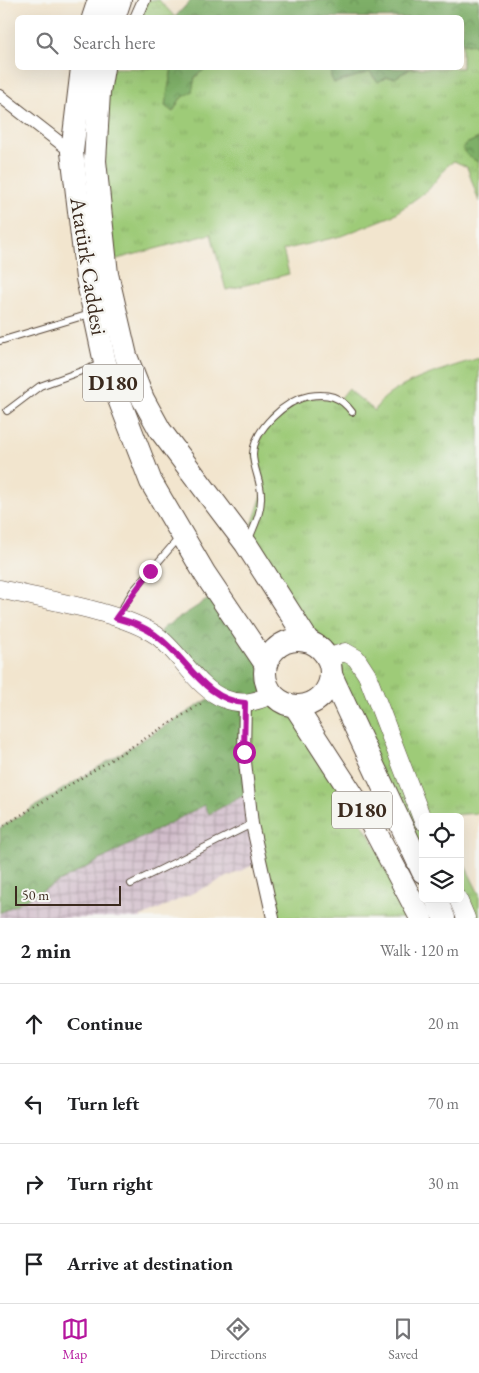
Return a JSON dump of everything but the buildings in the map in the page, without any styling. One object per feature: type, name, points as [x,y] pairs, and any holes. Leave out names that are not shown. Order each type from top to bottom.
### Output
[{"type":"highway","points":[[94,15],[99,0]]},
{"type":"highway","points":[[115,15],[120,0]]},
{"type":"highway","name":"Atatürk Caddesi","points":[[82,70],[72,152],[93,313],[105,363],[151,482],[181,536],[266,663],[266,683],[272,694]]},
{"type":"highway","name":"Atatürk Caddesi","points":[[103,70],[99,92],[95,162],[107,274],[126,356],[143,399],[160,430],[246,544],[308,641],[320,648],[419,863]]},
{"type":"highway","points":[[266,663],[272,652],[282,643],[294,640],[308,641]]},
{"type":"highway","points":[[272,694],[282,702],[295,706],[308,704],[325,692],[329,666]]},
{"type":"highway","name":"D180","points":[[295,706],[372,825],[398,871],[421,918]]},
{"type":"highway","points":[[438,903],[444,918]]},
{"type":"street","points":[[137,15],[144,0]]},
{"type":"street","points":[[2,101],[72,152]]},
{"type":"street","points":[[0,588],[116,618],[145,628],[158,637],[216,694],[230,701],[252,702],[272,694]]},
{"type":"street","points":[[329,666],[345,652],[356,658],[361,665],[373,688],[420,813]]},
{"type":"street","points":[[245,703],[244,752],[252,824],[272,918]]},
{"type":"street","points":[[460,903],[466,918]]},
{"type":"lane","points":[[0,341],[93,313]]},
{"type":"lane","points":[[7,411],[40,386],[105,363]]},
{"type":"lane","points":[[246,544],[260,511],[262,495],[253,452],[258,437],[271,420],[287,406],[304,397],[321,394],[336,396],[352,412]]},
{"type":"lane","points":[[116,618],[134,591],[181,536]]},
{"type":"lane","points":[[131,884],[252,824]]},
{"type":"path","points":[[0,828],[216,694]]},
{"type":"shaded area","points":[[248,793],[260,862],[139,918],[0,918],[0,913],[204,805],[210,814]]},
{"type":"green space","points":[[144,0],[159,0],[173,15],[137,15]]},
{"type":"green space","points":[[191,0],[479,0],[479,55],[474,44],[464,43],[464,15],[177,15]]},
{"type":"green space","points":[[464,43],[474,44],[479,55],[479,138],[466,144],[465,153],[479,163],[479,202],[467,167],[454,161],[447,166],[429,189],[392,216],[341,236],[283,250],[289,274],[226,290],[211,234],[106,262],[103,70],[172,70],[165,106],[173,112],[180,99],[193,86],[195,77],[204,70],[331,70],[331,77],[338,82],[370,72],[375,79],[408,70],[464,70]]},
{"type":"green space","points":[[172,70],[204,70],[195,77],[192,92],[180,99],[173,112],[165,106]]},
{"type":"green space","points":[[331,70],[408,70],[395,78],[387,77],[378,82],[370,72],[334,83],[331,77]]},
{"type":"green space","points":[[479,138],[479,163],[465,153],[463,148],[466,144]]},
{"type":"green space","points":[[479,358],[479,813],[419,813],[419,863],[325,654],[314,644],[246,544],[262,495],[253,452],[271,420],[304,397],[340,399],[348,389],[375,411],[391,393],[438,371]]},
{"type":"green space","points":[[218,593],[264,670],[268,689],[245,703],[248,793],[209,814],[204,805],[0,913],[0,828],[215,695],[158,637],[163,628]]},
{"type":"green space","points":[[277,699],[288,705],[421,918],[273,918],[244,753],[252,702]]},
{"type":"green space","points":[[464,863],[479,894],[479,918],[444,918],[438,903],[464,903]]},
{"type":"route","points":[[150,571],[116,618],[145,628],[158,637],[172,649],[208,688],[223,699],[245,703],[244,752]]}]
